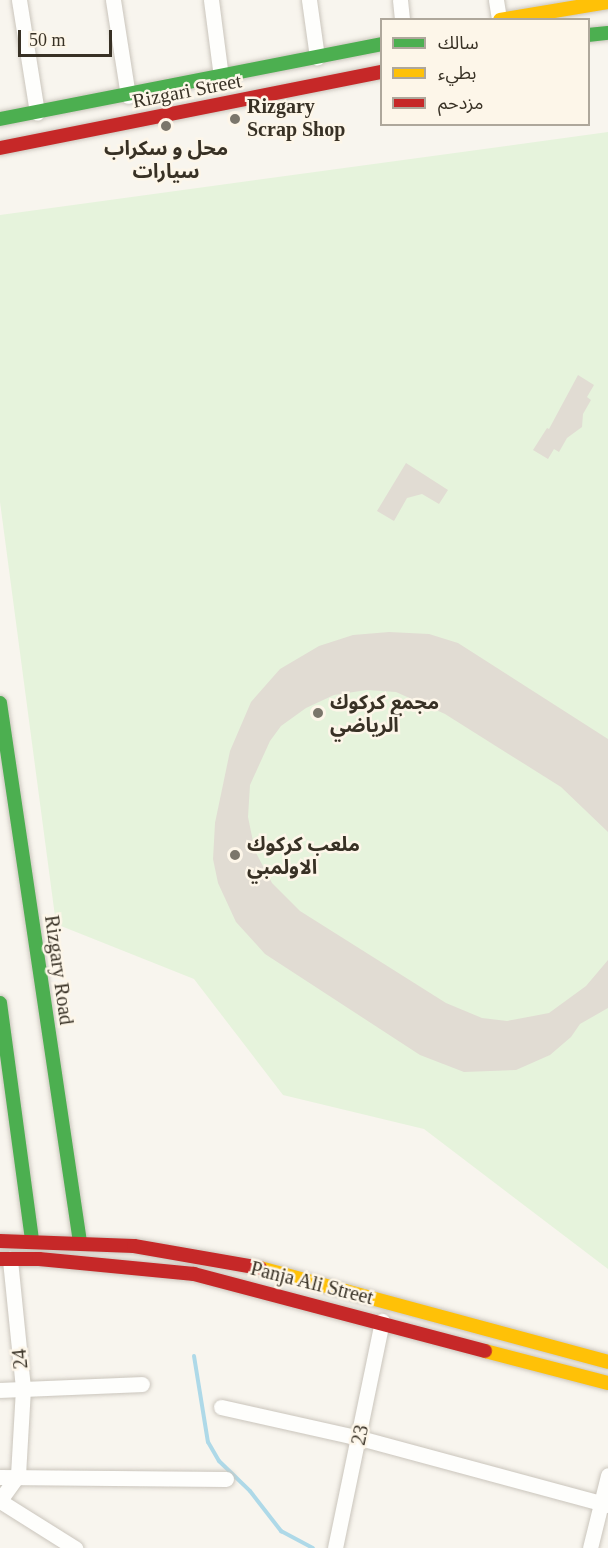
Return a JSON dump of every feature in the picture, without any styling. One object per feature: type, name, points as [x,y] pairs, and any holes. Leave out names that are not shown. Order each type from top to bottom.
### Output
[{"type":"street","points":[[19,0],[37,113]]},
{"type":"street","points":[[113,0],[128,96]]},
{"type":"street","points":[[211,0],[221,77]]},
{"type":"street","points":[[309,0],[317,57]]},
{"type":"street","points":[[400,0],[402,18]]},
{"type":"street","points":[[496,0],[499,18]]},
{"type":"street","points":[[517,18],[552,14],[598,2]]},
{"type":"street","points":[[590,35],[608,33]]},
{"type":"street","name":"Rizgari Street","points":[[0,119],[128,96],[380,44]]},
{"type":"street","name":"Rizgari Street","points":[[0,148],[380,72]]},
{"type":"street","name":"Rizgary Road","points":[[0,703],[80,1242]]},
{"type":"street","points":[[0,1003],[7,1114],[32,1241]]},
{"type":"street","name":"Panja Ali Street","points":[[0,1241],[80,1242],[229,1260],[327,1284],[608,1362]]},
{"type":"street","name":"Panja Ali Street","points":[[5,1259],[194,1274],[382,1321],[608,1383]]},
{"type":"street","name":"24","points":[[5,1259],[23,1388],[18,1475]]},
{"type":"street","points":[[321,1306],[327,1284]]},
{"type":"street","name":"23","points":[[335,1548],[360,1438],[382,1321]]},
{"type":"street","points":[[0,1390],[142,1384]]},
{"type":"street","points":[[221,1407],[360,1438],[604,1504]]},
{"type":"street","points":[[0,1477],[18,1475],[226,1479]]},
{"type":"street","points":[[18,1475],[0,1500],[75,1548]]},
{"type":"street","points":[[590,1548],[604,1504],[608,1475]]},
{"type":"green space","name":"مجمع كركوك الرياضي","points":[[608,132],[608,1269],[424,1129],[283,1095],[194,979],[56,924],[0,502],[0,215]]},
{"type":"building","points":[[578,375],[594,385],[587,397],[591,400],[583,414],[582,427],[567,438],[559,452],[554,449],[548,459],[533,450],[547,428],[549,429]]},
{"type":"building","points":[[406,463],[448,490],[439,504],[422,494],[407,498],[394,521],[377,511]]},
{"type":"building","name":"ملعب كركوك الاولمبي","points":[[389,632],[429,634],[458,643],[608,739],[608,832],[561,787],[445,714],[396,692],[367,690],[334,695],[306,708],[281,726],[270,741],[250,785],[248,817],[255,851],[272,883],[300,911],[446,1003],[482,1018],[507,1021],[549,1013],[586,986],[608,960],[608,1008],[580,1024],[571,1037],[550,1055],[516,1070],[464,1072],[420,1055],[265,954],[236,922],[218,883],[213,859],[215,823],[230,751],[251,702],[280,669],[319,646],[353,635]]},
{"type":"waterway","points":[[194,1356],[208,1442],[219,1461],[250,1491],[281,1531],[313,1548]]},
{"type":"traffic: fast","points":[[590,35],[608,33]]},
{"type":"traffic: fast","points":[[0,119],[380,44]]},
{"type":"traffic: fast","points":[[0,703],[80,1242]]},
{"type":"traffic: fast","points":[[0,1003],[32,1241]]},
{"type":"traffic: slow","points":[[512,18],[608,2]]},
{"type":"traffic: slow","points":[[260,1268],[608,1362]]},
{"type":"traffic: slow","points":[[485,1351],[608,1383]]},
{"type":"traffic: jam","points":[[0,148],[380,72]]},
{"type":"traffic: jam","points":[[0,1241],[134,1246],[260,1268]]},
{"type":"traffic: jam","points":[[0,1259],[39,1259],[194,1274],[485,1351]]},
{"type":"place","name":"Rizgary Scrap Shop","points":[[235,119]]},
{"type":"place","name":"محل و سكراب سيارات","points":[[166,126]]},
{"type":"place","name":"مجمع كركوك الرياضي","points":[[318,713]]},
{"type":"place","name":"ملعب كركوك الاولمبي","points":[[235,855]]}]
